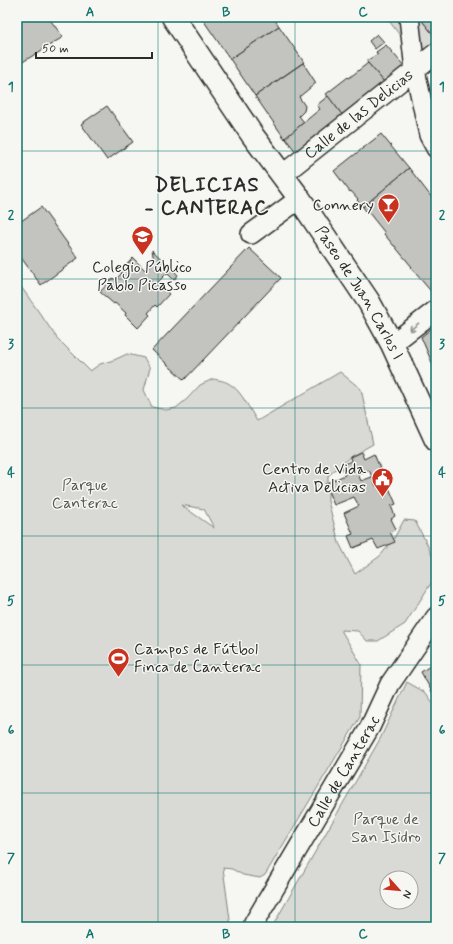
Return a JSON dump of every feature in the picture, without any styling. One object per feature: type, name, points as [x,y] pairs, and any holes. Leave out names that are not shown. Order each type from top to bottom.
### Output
[{"type":"main road","name":"Paseo de Juan Carlos I","points":[[172,17],[299,199],[365,297],[392,344],[436,440]]},
{"type":"street","points":[[409,17],[415,70],[429,134],[436,148]]},
{"type":"street","name":"Calle de las Delicias","points":[[282,175],[436,53]]},
{"type":"street","points":[[251,234],[299,199]]},
{"type":"street","points":[[392,344],[436,310]]},
{"type":"street","name":"Calle de Canterac","points":[[254,927],[257,917],[370,727],[390,684],[436,617]]},
{"type":"green space","points":[[386,17],[419,17],[436,38],[436,43],[418,59]]},
{"type":"green space","name":"Parque Canterac","points":[[17,281],[57,338],[90,371],[100,364],[127,354],[144,358],[150,368],[144,390],[152,407],[166,410],[176,408],[200,385],[213,379],[227,383],[235,388],[257,421],[340,372],[361,389],[373,444],[350,457],[328,476],[328,501],[339,543],[355,574],[380,556],[393,540],[404,520],[415,521],[436,565],[433,580],[405,624],[378,641],[367,641],[358,631],[341,630],[361,664],[360,717],[265,875],[260,878],[243,875],[232,869],[223,868],[231,927],[17,927]],"holes":[[[181,505],[204,509],[214,528]]]},
{"type":"green space","name":"Parque de San Isidro","points":[[407,682],[426,693],[436,707],[436,927],[272,927],[380,739]]},
{"type":"building","points":[[17,17],[48,17],[63,37],[21,63],[17,57]]},
{"type":"building","points":[[201,17],[273,17],[279,26],[230,59]]},
{"type":"building","points":[[419,17],[436,17],[436,38]]},
{"type":"building","points":[[279,26],[304,62],[255,96],[230,59]]},
{"type":"building","points":[[377,34],[384,42],[375,49],[369,41]]},
{"type":"building","points":[[386,45],[405,67],[385,83],[366,61],[378,54],[376,52]]},
{"type":"building","points":[[303,63],[316,83],[299,97],[305,106],[304,111],[299,116],[304,122],[285,139],[255,96]]},
{"type":"building","points":[[368,63],[385,83],[343,116],[326,94]]},
{"type":"building","points":[[328,96],[343,116],[297,153],[285,138],[320,109],[317,105]]},
{"type":"building","points":[[107,106],[133,142],[107,160],[81,124]]},
{"type":"building","points":[[381,134],[409,168],[363,207],[334,171]]},
{"type":"building","points":[[409,168],[436,203],[435,296],[363,207]]},
{"type":"building","points":[[41,207],[78,258],[41,285],[17,252],[17,224]]},
{"type":"building","points":[[249,248],[281,278],[184,380],[152,350]]},
{"type":"building","points":[[152,250],[178,275],[174,280],[167,273],[157,283],[169,294],[157,307],[155,305],[148,313],[150,315],[138,328],[125,315],[126,313],[100,292],[113,278],[115,280],[122,273],[120,272],[133,258],[145,270],[154,261]]},
{"type":"building","points":[[436,325],[436,372],[421,337]]},
{"type":"building","points":[[361,452],[364,459],[374,454],[383,475],[373,479],[376,486],[386,481],[396,504],[391,506],[395,516],[391,519],[396,529],[390,532],[395,542],[378,549],[373,540],[353,548],[348,536],[353,534],[344,513],[359,506],[354,497],[334,505],[325,484],[345,475],[342,465],[351,461],[350,457]],"holes":[[[369,470],[372,477],[361,481],[358,474]]]},
{"type":"building","points":[[436,662],[436,699],[421,672]]},
{"type":"place","name":"Connery","points":[[389,224]]},
{"type":"place","name":"Colegio Público Pablo Picasso","points":[[142,256]]},
{"type":"place","name":"Centro de Vida Activa Delicias","points":[[382,498]]},
{"type":"place","name":"Campos de Fútbol Finca de Canterac","points":[[119,678]]},
{"type":"district","name":"DELICIAS - CANTERAC","points":[[207,196]]}]
